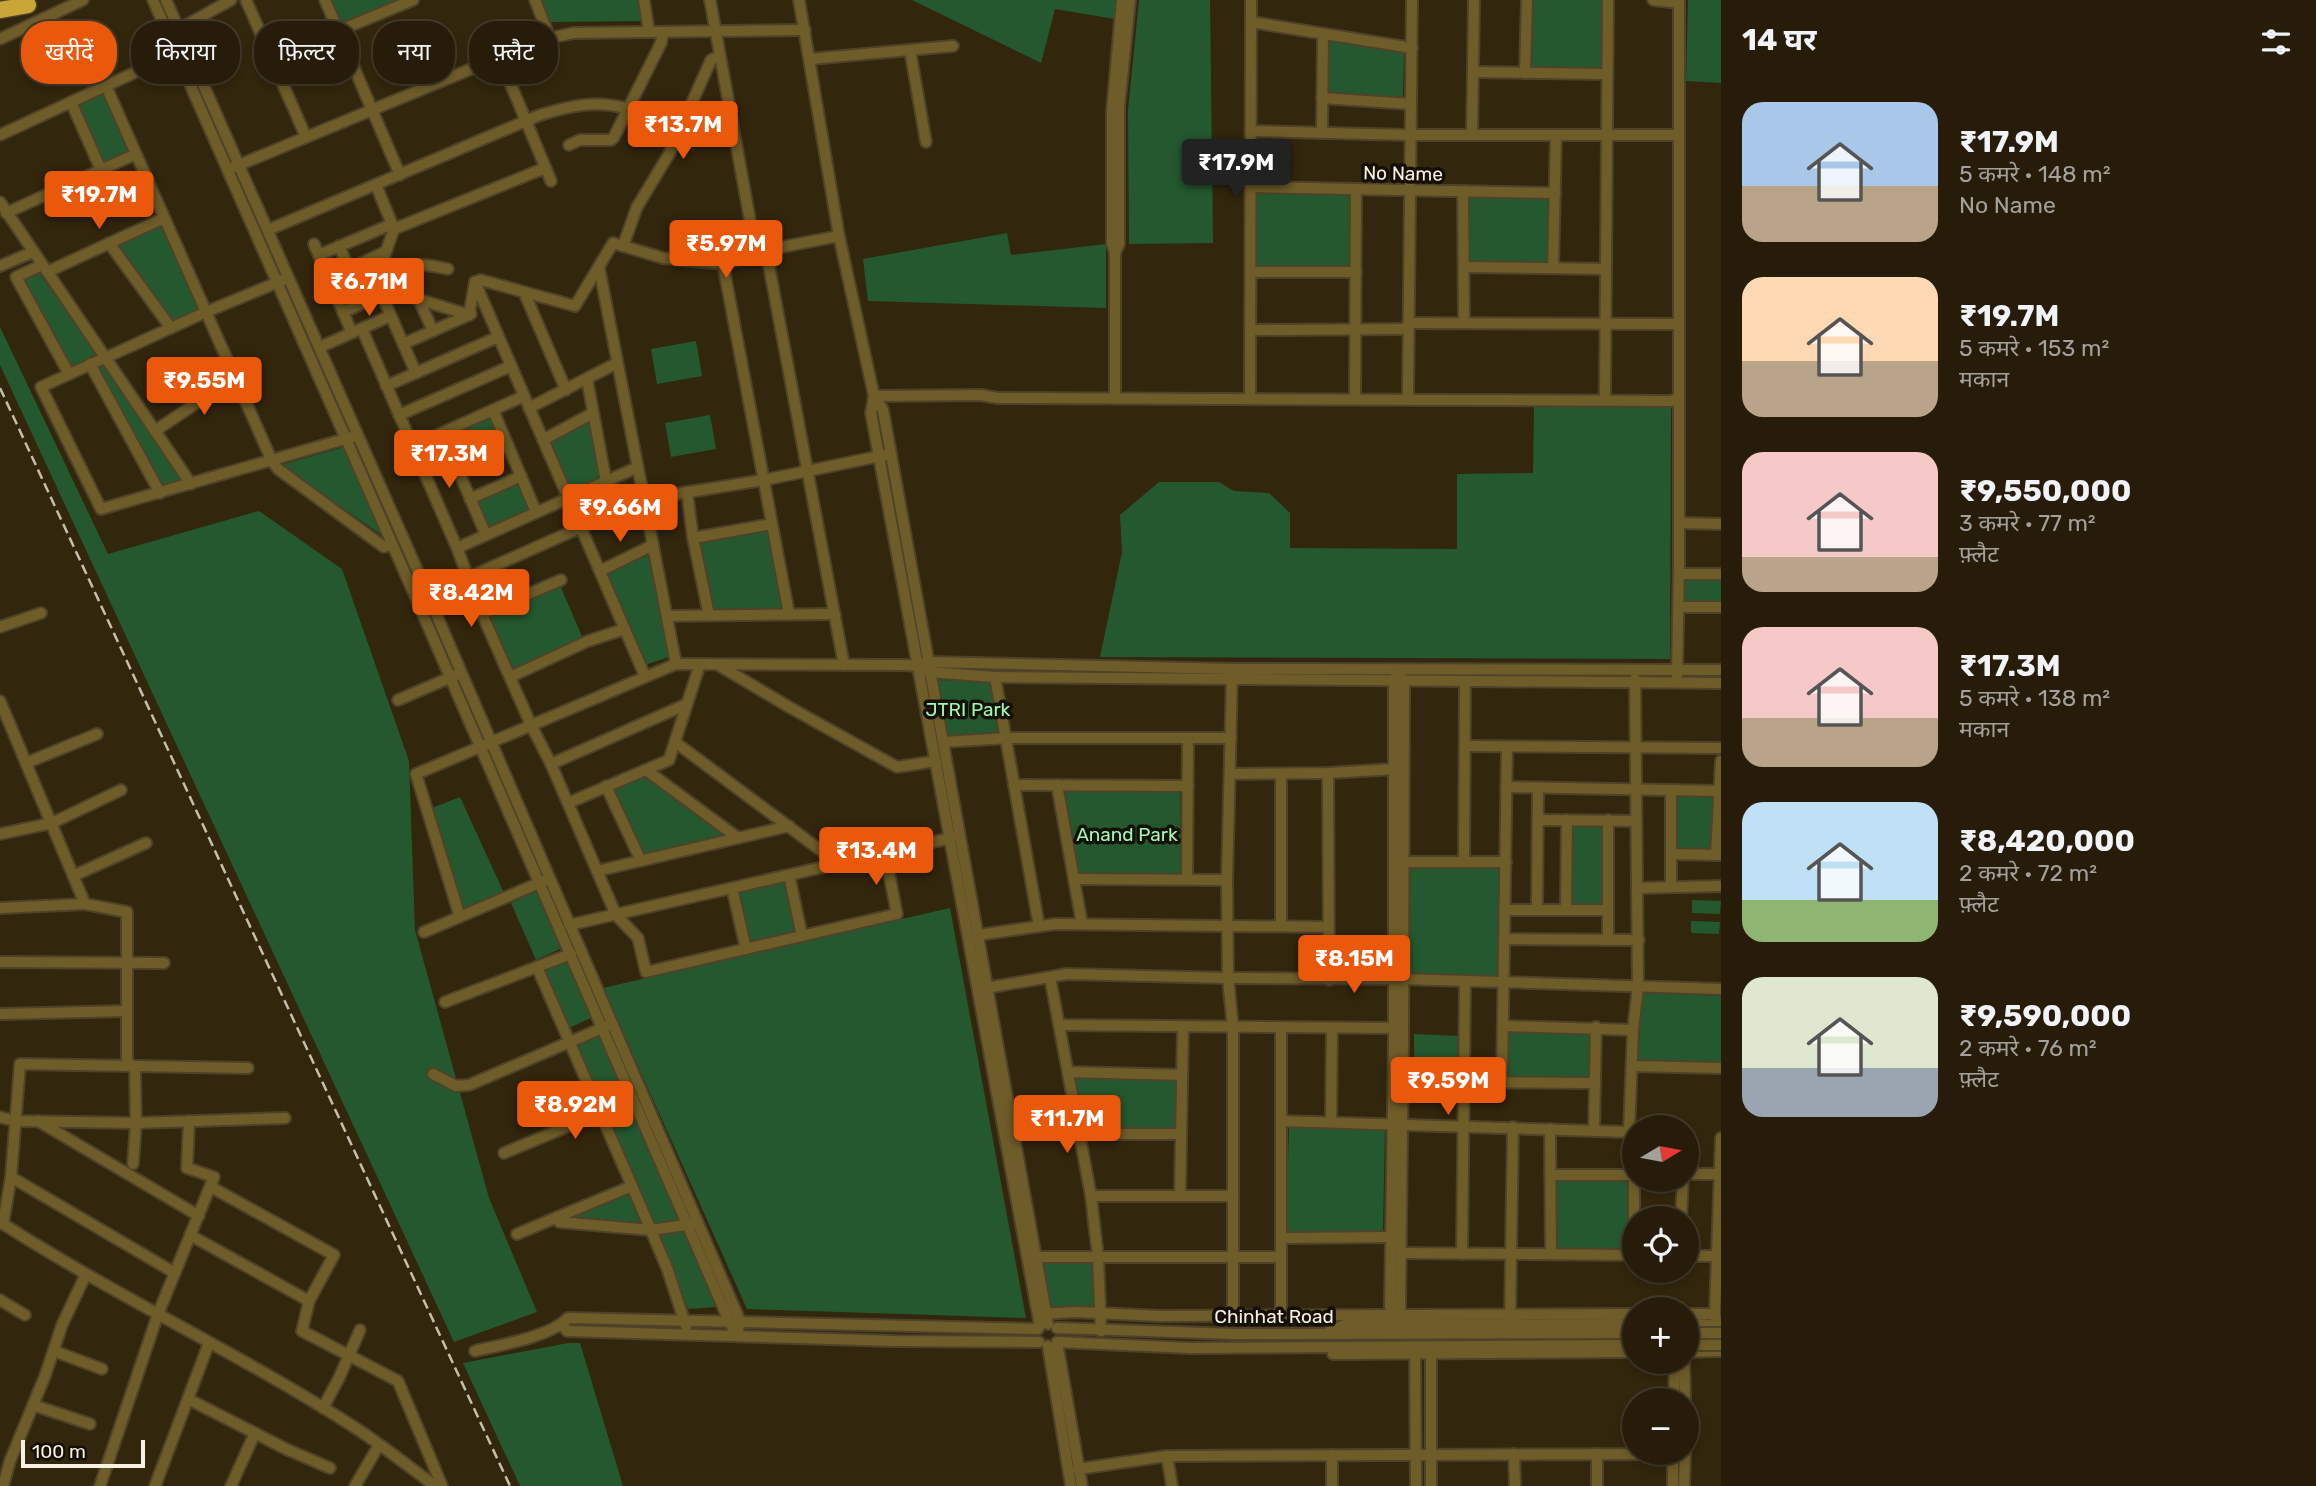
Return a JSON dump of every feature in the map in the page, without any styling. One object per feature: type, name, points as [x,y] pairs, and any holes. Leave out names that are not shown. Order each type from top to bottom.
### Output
[{"type":"highway","points":[[0,8],[27,2]]},
{"type":"street","points":[[0,39],[83,0]]},
{"type":"street","points":[[153,0],[163,21]]},
{"type":"street","points":[[166,0],[175,21]]},
{"type":"street","points":[[193,21],[231,0]]},
{"type":"street","points":[[246,0],[306,137]]},
{"type":"street","points":[[325,0],[334,21]]},
{"type":"street","points":[[359,22],[413,0]]},
{"type":"street","points":[[535,0],[543,21]]},
{"type":"street","points":[[644,0],[649,32]]},
{"type":"street","points":[[710,0],[808,471],[844,665]]},
{"type":"street","points":[[799,0],[839,236],[874,396],[871,413],[885,455],[925,667],[943,742],[978,935],[1035,1257],[1044,1323],[1037,1337],[1048,1343],[1082,1486]]},
{"type":"street","points":[[1115,395],[1115,253],[1112,243],[1111,125],[1122,0]]},
{"type":"street","points":[[1115,253],[1119,244],[1119,107],[1130,0]]},
{"type":"street","points":[[1250,396],[1251,0]]},
{"type":"street","points":[[1408,393],[1412,0]]},
{"type":"street","points":[[1472,135],[1474,0]]},
{"type":"street","points":[[1525,73],[1527,0]]},
{"type":"street","points":[[1605,394],[1608,0]]},
{"type":"street","points":[[1653,0],[1679,1],[1679,607],[1678,669],[1675,683]]},
{"type":"street","points":[[0,18],[27,2]]},
{"type":"street","points":[[1251,22],[1412,48]]},
{"type":"street","points":[[558,36],[572,33],[805,30]]},
{"type":"street","points":[[569,145],[580,140],[612,139],[661,43],[663,32]]},
{"type":"street","points":[[1322,133],[1323,34]]},
{"type":"street","points":[[810,60],[953,46]]},
{"type":"street","points":[[910,50],[926,142]]},
{"type":"street","points":[[623,246],[636,207],[669,154],[711,60],[720,56]]},
{"type":"street","points":[[234,167],[469,70]]},
{"type":"street","points":[[1473,72],[1607,74]]},
{"type":"street","points":[[0,135],[131,74]]},
{"type":"street","points":[[359,80],[400,174]]},
{"type":"street","points":[[192,84],[268,230],[430,599],[461,672],[486,744],[545,881],[570,954],[607,1026],[734,1321],[737,1335]]},
{"type":"street","points":[[201,84],[278,282],[450,677],[486,744]]},
{"type":"street","points":[[510,84],[551,181]]},
{"type":"street","points":[[106,86],[272,461],[278,469],[384,547],[392,544]]},
{"type":"street","points":[[1322,98],[1411,104]]},
{"type":"street","points":[[71,102],[101,170]]},
{"type":"street","points":[[268,230],[526,121],[572,106],[607,103],[629,108]]},
{"type":"street","points":[[1251,131],[1410,135],[1677,135]]},
{"type":"street","points":[[1553,268],[1556,135]]},
{"type":"street","points":[[136,154],[3,207],[191,484]]},
{"type":"street","points":[[545,168],[481,196],[339,246],[316,250],[343,312],[357,331],[386,386],[457,548],[482,614],[616,915],[638,938],[646,972],[746,949],[897,914],[885,853]]},
{"type":"street","points":[[376,185],[393,227],[377,277],[390,316],[416,373]]},
{"type":"street","name":"No Name","points":[[1251,187],[1555,193]]},
{"type":"street","points":[[1355,396],[1356,189]]},
{"type":"street","points":[[1464,191],[1464,323]]},
{"type":"street","points":[[69,374],[16,277],[109,243],[164,218]]},
{"type":"street","points":[[475,282],[481,280],[575,306],[613,243],[663,258],[723,264],[761,251],[839,236]]},
{"type":"street","points":[[109,243],[171,328]]},
{"type":"street","points":[[339,246],[364,303]]},
{"type":"street","points":[[0,266],[33,253]]},
{"type":"street","points":[[349,269],[386,253]]},
{"type":"street","points":[[723,264],[789,614]]},
{"type":"street","points":[[343,312],[364,303],[380,290],[391,271],[406,265],[448,269]]},
{"type":"street","points":[[598,267],[676,664]]},
{"type":"street","points":[[1464,267],[1606,269]]},
{"type":"street","points":[[1251,272],[1356,272]]},
{"type":"street","points":[[289,278],[206,312],[41,387],[102,509],[358,435]]},
{"type":"street","points":[[475,282],[645,676]]},
{"type":"street","points":[[469,315],[475,282]]},
{"type":"street","points":[[380,290],[389,290],[469,315]]},
{"type":"street","points":[[524,292],[566,390]]},
{"type":"street","points":[[419,300],[433,331]]},
{"type":"street","points":[[403,344],[486,308]]},
{"type":"street","points":[[320,347],[390,316]]},
{"type":"street","points":[[1251,330],[1356,330],[1464,323],[1679,324]]},
{"type":"street","points":[[386,386],[498,337]]},
{"type":"street","points":[[529,408],[617,363]]},
{"type":"street","points":[[90,365],[160,493]]},
{"type":"street","points":[[399,415],[511,366]]},
{"type":"street","points":[[155,431],[235,377]]},
{"type":"street","points":[[587,379],[606,481]]},
{"type":"street","points":[[1355,396],[1408,393],[1672,394],[1679,398]]},
{"type":"street","points":[[413,446],[524,396]]},
{"type":"street","points":[[874,396],[1355,396],[1671,401],[1679,398]]},
{"type":"street","points":[[493,410],[536,512]]},
{"type":"street","points":[[543,440],[593,413]]},
{"type":"street","points":[[442,433],[486,535]]},
{"type":"street","points":[[456,467],[508,445]]},
{"type":"street","points":[[418,604],[467,578],[645,499],[764,480],[885,455]]},
{"type":"street","points":[[457,548],[638,467]]},
{"type":"street","points":[[470,499],[521,476]]},
{"type":"street","points":[[687,492],[693,538],[709,615]]},
{"type":"street","points":[[1679,523],[1721,524]]},
{"type":"street","points":[[693,538],[772,524]]},
{"type":"street","points":[[600,571],[653,545]]},
{"type":"street","points":[[1679,574],[1721,574]]},
{"type":"street","points":[[482,614],[561,580]]},
{"type":"street","points":[[1679,607],[1721,607]]},
{"type":"street","points":[[0,627],[41,613]]},
{"type":"street","points":[[667,616],[835,614]]},
{"type":"street","points":[[510,677],[588,641],[625,629]]},
{"type":"street","points":[[460,917],[416,774],[676,664],[844,665],[1399,681],[1721,683]]},
{"type":"street","points":[[568,803],[669,760],[700,664]]},
{"type":"street","points":[[718,665],[897,767],[936,761]]},
{"type":"street","points":[[925,667],[995,677],[1232,675],[1398,669],[1721,670]]},
{"type":"street","points":[[925,667],[936,761],[1044,1323],[1059,1335],[1048,1343]]},
{"type":"street","points":[[1394,1320],[1400,1308],[1401,1253],[1394,1028],[1404,919],[1398,669]]},
{"type":"street","points":[[1630,1115],[1639,940],[1635,669]]},
{"type":"street","points":[[398,700],[461,672]]},
{"type":"street","points":[[1232,675],[1227,880],[1228,978],[1233,1028],[1233,1316]]},
{"type":"street","points":[[995,677],[1039,926]]},
{"type":"street","points":[[1394,1320],[1390,1307],[1397,1124],[1398,979],[1393,935],[1394,769],[1399,681]]},
{"type":"street","points":[[1464,862],[1465,681]]},
{"type":"street","points":[[0,701],[85,904]]},
{"type":"street","points":[[551,764],[687,704]]},
{"type":"street","points":[[26,763],[97,734]]},
{"type":"street","points":[[943,742],[1007,738],[1231,738]]},
{"type":"street","points":[[1187,879],[1188,738]]},
{"type":"street","points":[[675,742],[839,864]]},
{"type":"street","points":[[1465,746],[1721,748]]},
{"type":"street","points":[[1503,1082],[1507,747]]},
{"type":"street","points":[[1671,855],[1718,855],[1721,761]]},
{"type":"street","points":[[1230,775],[1394,769]]},
{"type":"street","points":[[646,770],[738,838]]},
{"type":"street","points":[[1328,773],[1329,979]]},
{"type":"street","points":[[1281,774],[1281,926]]},
{"type":"street","points":[[1014,785],[1188,786]]},
{"type":"street","points":[[1057,785],[1082,924]]},
{"type":"street","points":[[607,786],[641,861]]},
{"type":"street","points":[[1506,787],[1720,791]]},
{"type":"street","points":[[1536,910],[1538,788]]},
{"type":"street","points":[[0,834],[51,821],[121,790]]},
{"type":"street","points":[[1671,790],[1671,887]]},
{"type":"street","points":[[1538,820],[1636,821]]},
{"type":"street","points":[[1566,910],[1567,820]]},
{"type":"street","points":[[1608,820],[1608,940]]},
{"type":"street","points":[[597,871],[789,826]]},
{"type":"street","points":[[569,925],[951,838]]},
{"type":"street","points":[[73,876],[146,843]]},
{"type":"street","points":[[1404,862],[1506,862]]},
{"type":"street","points":[[789,875],[802,936]]},
{"type":"street","points":[[1074,879],[1227,880]]},
{"type":"street","points":[[424,932],[545,881]]},
{"type":"street","points":[[545,881],[569,925],[633,1099],[692,1224]]},
{"type":"street","points":[[1639,888],[1721,886]]},
{"type":"street","points":[[732,888],[746,949]]},
{"type":"street","points":[[0,908],[85,904],[127,912],[127,1060],[135,1071],[136,1123],[133,1164]]},
{"type":"street","points":[[1505,910],[1608,910]]},
{"type":"street","points":[[1393,935],[1404,919]]},
{"type":"street","points":[[978,935],[1055,923],[1328,927]]},
{"type":"street","points":[[1505,939],[1639,940]]},
{"type":"street","points":[[445,1002],[570,954]]},
{"type":"street","points":[[0,962],[164,963]]},
{"type":"street","points":[[537,967],[651,1230],[685,1321],[686,1333]]},
{"type":"street","points":[[986,988],[1067,974],[1398,979],[1721,989]]},
{"type":"street","points":[[1050,977],[1091,1196],[1098,1257],[1101,1331]]},
{"type":"street","points":[[1462,1254],[1465,981]]},
{"type":"street","points":[[0,1014],[127,1011]]},
{"type":"street","points":[[1059,1025],[1394,1028]]},
{"type":"street","points":[[433,1074],[456,1086],[469,1085],[607,1026]]},
{"type":"street","points":[[1503,1026],[1633,1030]]},
{"type":"street","points":[[1180,1196],[1183,1027]]},
{"type":"street","points":[[1594,1129],[1596,1027]]},
{"type":"street","points":[[1280,1315],[1282,1028]]},
{"type":"street","points":[[1331,1122],[1332,1028]]},
{"type":"street","points":[[248,1068],[20,1064],[11,1177],[1,1223],[323,1408],[435,1486]]},
{"type":"street","points":[[1632,1066],[1721,1068]]},
{"type":"street","points":[[1068,1072],[1182,1075]]},
{"type":"street","points":[[1464,1082],[1595,1083]]},
{"type":"street","points":[[504,1153],[633,1099]]},
{"type":"street","points":[[0,1117],[15,1121],[136,1123],[285,1118]]},
{"type":"street","points":[[38,1121],[199,1216]]},
{"type":"street","points":[[100,1486],[158,1314],[214,1177],[187,1168],[189,1121]]},
{"type":"street","points":[[1281,1121],[1622,1131]]},
{"type":"street","points":[[1510,1320],[1513,1127]]},
{"type":"street","points":[[1550,1129],[1551,1254]]},
{"type":"street","points":[[1079,1134],[1181,1135]]},
{"type":"street","points":[[1699,1352],[1720,1351],[1718,1256],[1721,1138]]},
{"type":"street","points":[[1699,1174],[1720,1174]]},
{"type":"street","points":[[1550,1175],[1622,1175]]},
{"type":"street","points":[[11,1177],[175,1273]]},
{"type":"street","points":[[516,1234],[632,1186]]},
{"type":"street","points":[[211,1187],[334,1255],[309,1301],[302,1331],[398,1381],[442,1486]]},
{"type":"street","points":[[1091,1196],[1233,1196]]},
{"type":"street","points":[[556,1217],[559,1222],[651,1230],[692,1224]]},
{"type":"street","points":[[190,1235],[309,1301]]},
{"type":"street","points":[[1281,1238],[1391,1237]]},
{"type":"street","points":[[1401,1253],[1622,1255]]},
{"type":"street","points":[[1035,1257],[1281,1256]]},
{"type":"street","points":[[1699,1256],[1718,1256]]},
{"type":"street","points":[[3,1486],[62,1325],[86,1274]]},
{"type":"street","points":[[0,1300],[25,1315]]},
{"type":"street","points":[[475,1351],[527,1338],[562,1324],[568,1318],[1044,1323],[1100,1313],[1160,1316],[1333,1315],[1394,1320],[1622,1324]]},
{"type":"street","points":[[1333,1315],[1345,1325]]},
{"type":"street","points":[[1510,1320],[1622,1315]]},
{"type":"street","points":[[1699,1318],[1718,1324]]},
{"type":"street","points":[[1324,1334],[1345,1325],[1394,1320]]},
{"type":"street","name":"Chinhat Road","points":[[1044,1323],[1101,1331],[1491,1339]]},
{"type":"street","points":[[562,1324],[567,1331],[1189,1349],[1279,1348],[1622,1334]]},
{"type":"street","points":[[1699,1324],[1718,1324]]},
{"type":"street","points":[[1699,1330],[1718,1324]]},
{"type":"street","points":[[323,1408],[360,1330]]},
{"type":"street","points":[[1491,1339],[1622,1344]]},
{"type":"street","points":[[155,1486],[209,1343]]},
{"type":"street","points":[[1048,1343],[1070,1486]]},
{"type":"street","points":[[1699,1345],[1721,1345]]},
{"type":"street","points":[[1279,1348],[1309,1354],[1622,1352]]},
{"type":"street","points":[[54,1351],[102,1369]]},
{"type":"street","points":[[1415,1354],[1416,1486]]},
{"type":"street","points":[[1431,1354],[1431,1486]]},
{"type":"street","points":[[188,1399],[330,1468]]},
{"type":"street","points":[[33,1405],[90,1424]]},
{"type":"street","points":[[231,1486],[256,1433]]},
{"type":"street","points":[[355,1486],[379,1445]]},
{"type":"street","points":[[1514,1454],[1515,1486]]},
{"type":"street","points":[[1597,1454],[1597,1486]]},
{"type":"street","points":[[1078,1469],[1167,1456],[1622,1454]]},
{"type":"street","points":[[1332,1455],[1332,1486]]},
{"type":"street","points":[[1167,1456],[1172,1486]]},
{"type":"street","points":[[1673,1486],[1677,1465]]},
{"type":"street","points":[[1681,1465],[1684,1486]]},
{"type":"green space","points":[[331,0],[397,0],[346,21],[340,21]]},
{"type":"green space","points":[[541,0],[638,0],[641,21],[558,22],[551,21]]},
{"type":"green space","points":[[912,0],[1117,0],[1115,19],[1055,9],[1041,63]]},
{"type":"green space","points":[[1139,0],[1210,0],[1213,243],[1129,244],[1128,110]]},
{"type":"green space","points":[[1531,0],[1602,0],[1602,69],[1531,67]]},
{"type":"green space","points":[[1688,0],[1721,0],[1721,83],[1686,81]]},
{"type":"green space","points":[[1327,41],[1404,52],[1403,97],[1326,93]]},
{"type":"green space","points":[[104,92],[130,150],[102,163],[76,105]]},
{"type":"green space","points":[[1255,191],[1352,192],[1351,267],[1254,266]]},
{"type":"green space","points":[[1468,197],[1549,199],[1549,263],[1468,262]]},
{"type":"green space","points":[[160,225],[199,309],[172,321],[118,243]]},
{"type":"green space","points":[[1007,233],[1011,255],[1106,244],[1106,308],[868,301],[863,259]]},
{"type":"green space","points":[[38,271],[97,355],[70,367],[21,279]]},
{"type":"green space","points":[[0,327],[108,554],[259,511],[342,569],[409,761],[415,930],[489,1198],[537,1312],[454,1342],[0,365]]},
{"type":"green space","points":[[696,341],[702,376],[657,384],[651,349]]},
{"type":"green space","points":[[102,363],[182,482],[163,488],[96,366]]},
{"type":"green space","points":[[1671,406],[1670,659],[1100,657],[1122,552],[1120,515],[1159,482],[1219,482],[1234,491],[1269,493],[1290,513],[1290,548],[1457,549],[1457,474],[1533,473],[1534,407]]},
{"type":"green space","points":[[492,415],[505,443],[459,463],[446,435]]},
{"type":"green space","points":[[710,415],[716,449],[671,457],[665,423]]},
{"type":"green space","points":[[589,421],[601,479],[570,493],[550,442]]},
{"type":"green space","points":[[344,447],[383,536],[281,465]]},
{"type":"green space","points":[[520,481],[534,511],[488,531],[475,501]]},
{"type":"green space","points":[[767,528],[783,609],[713,610],[700,541]]},
{"type":"green space","points":[[651,554],[669,657],[645,665],[608,573]]},
{"type":"green space","points":[[1683,578],[1721,579],[1721,605],[1682,603]]},
{"type":"green space","points":[[559,583],[584,641],[515,672],[489,615]]},
{"type":"green space","name":"JTRI Park","points":[[931,680],[991,681],[1004,735],[941,738]]},
{"type":"green space","points":[[644,777],[727,836],[644,857],[613,790]]},
{"type":"green space","name":"Anand Park","points":[[1065,792],[1180,792],[1181,877],[1080,876]]},
{"type":"green space","points":[[1676,794],[1713,795],[1712,850],[1675,849]]},
{"type":"green space","points":[[460,797],[504,893],[464,909],[432,808]]},
{"type":"green space","points":[[1606,822],[1605,909],[1568,909],[1569,823]]},
{"type":"green space","points":[[1407,866],[1501,869],[1499,978],[1406,976]]},
{"type":"green space","points":[[785,882],[797,931],[748,942],[737,893]]},
{"type":"green space","points":[[537,891],[562,948],[536,960],[511,903]]},
{"type":"green space","points":[[1692,900],[1721,901],[1720,914],[1692,913]]},
{"type":"green space","points":[[950,908],[1026,1318],[747,1309],[603,988]]},
{"type":"green space","points":[[1691,921],[1720,922],[1719,934],[1691,933]]},
{"type":"green space","points":[[568,960],[593,1017],[569,1028],[542,972]]},
{"type":"green space","points":[[1642,993],[1721,996],[1721,1063],[1638,1061]]},
{"type":"green space","points":[[596,1025],[628,1097],[604,1108],[572,1035]]},
{"type":"green space","points":[[1506,1029],[1593,1031],[1591,1081],[1504,1079]]},
{"type":"green space","points":[[1414,1034],[1458,1036],[1457,1099],[1415,1098]]},
{"type":"green space","points":[[1075,1077],[1177,1079],[1176,1130],[1084,1128]]},
{"type":"green space","points":[[632,1105],[680,1220],[654,1223],[607,1116]]},
{"type":"green space","points":[[1289,1128],[1385,1128],[1383,1231],[1286,1231]]},
{"type":"green space","points":[[1554,1176],[1622,1178],[1622,1192],[1632,1192],[1631,1206],[1622,1206],[1622,1250],[1553,1252]]},
{"type":"green space","points":[[630,1192],[645,1224],[570,1217]]},
{"type":"green space","points":[[685,1230],[717,1307],[688,1309],[659,1234]]},
{"type":"green space","points":[[1039,1261],[1095,1261],[1097,1311],[1047,1309]]},
{"type":"green space","points":[[580,1343],[623,1486],[520,1486],[463,1363]]},
{"type":"railway","points":[[0,388],[510,1486]]}]
